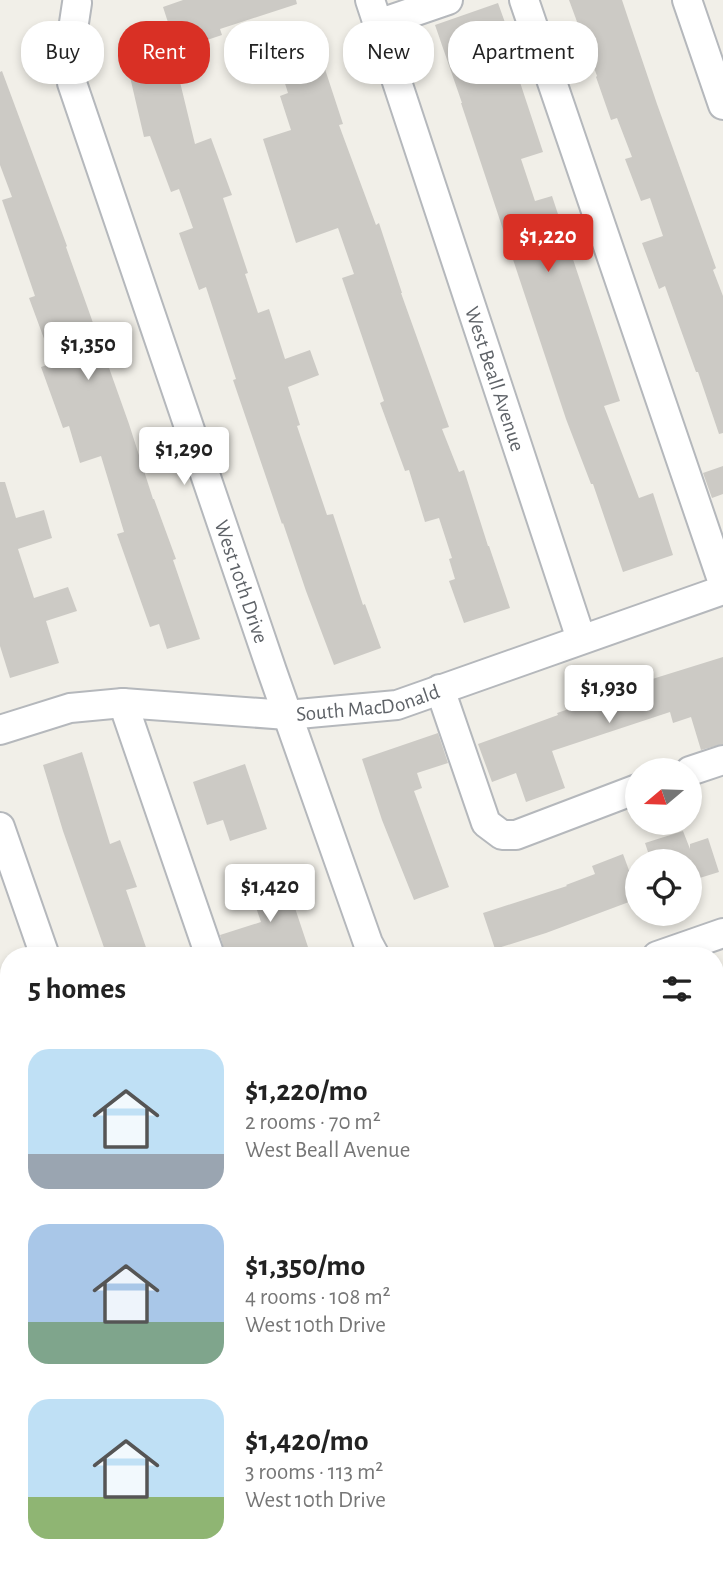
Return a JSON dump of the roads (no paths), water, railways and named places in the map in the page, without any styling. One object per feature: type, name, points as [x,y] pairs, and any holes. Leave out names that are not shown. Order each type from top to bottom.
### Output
[{"type":"street","points":[[374,12],[449,0]]},
{"type":"street","points":[[524,0],[723,583]]},
{"type":"street","points":[[687,0],[723,104]]},
{"type":"street","name":"West 10th Drive","points":[[75,1],[72,83],[287,715],[370,947]]},
{"type":"street","name":"West Beall Avenue","points":[[374,12],[581,639]]},
{"type":"street","name":"South MacDonald","points":[[0,730],[70,708],[123,703],[287,715],[397,705],[723,590]]},
{"type":"street","points":[[440,689],[486,823],[502,835],[516,835],[625,794]]},
{"type":"street","points":[[123,703],[207,947]]},
{"type":"street","points":[[702,767],[723,760]]},
{"type":"street","points":[[0,827],[42,947]]},
{"type":"street","points":[[683,947],[723,933]]}]
